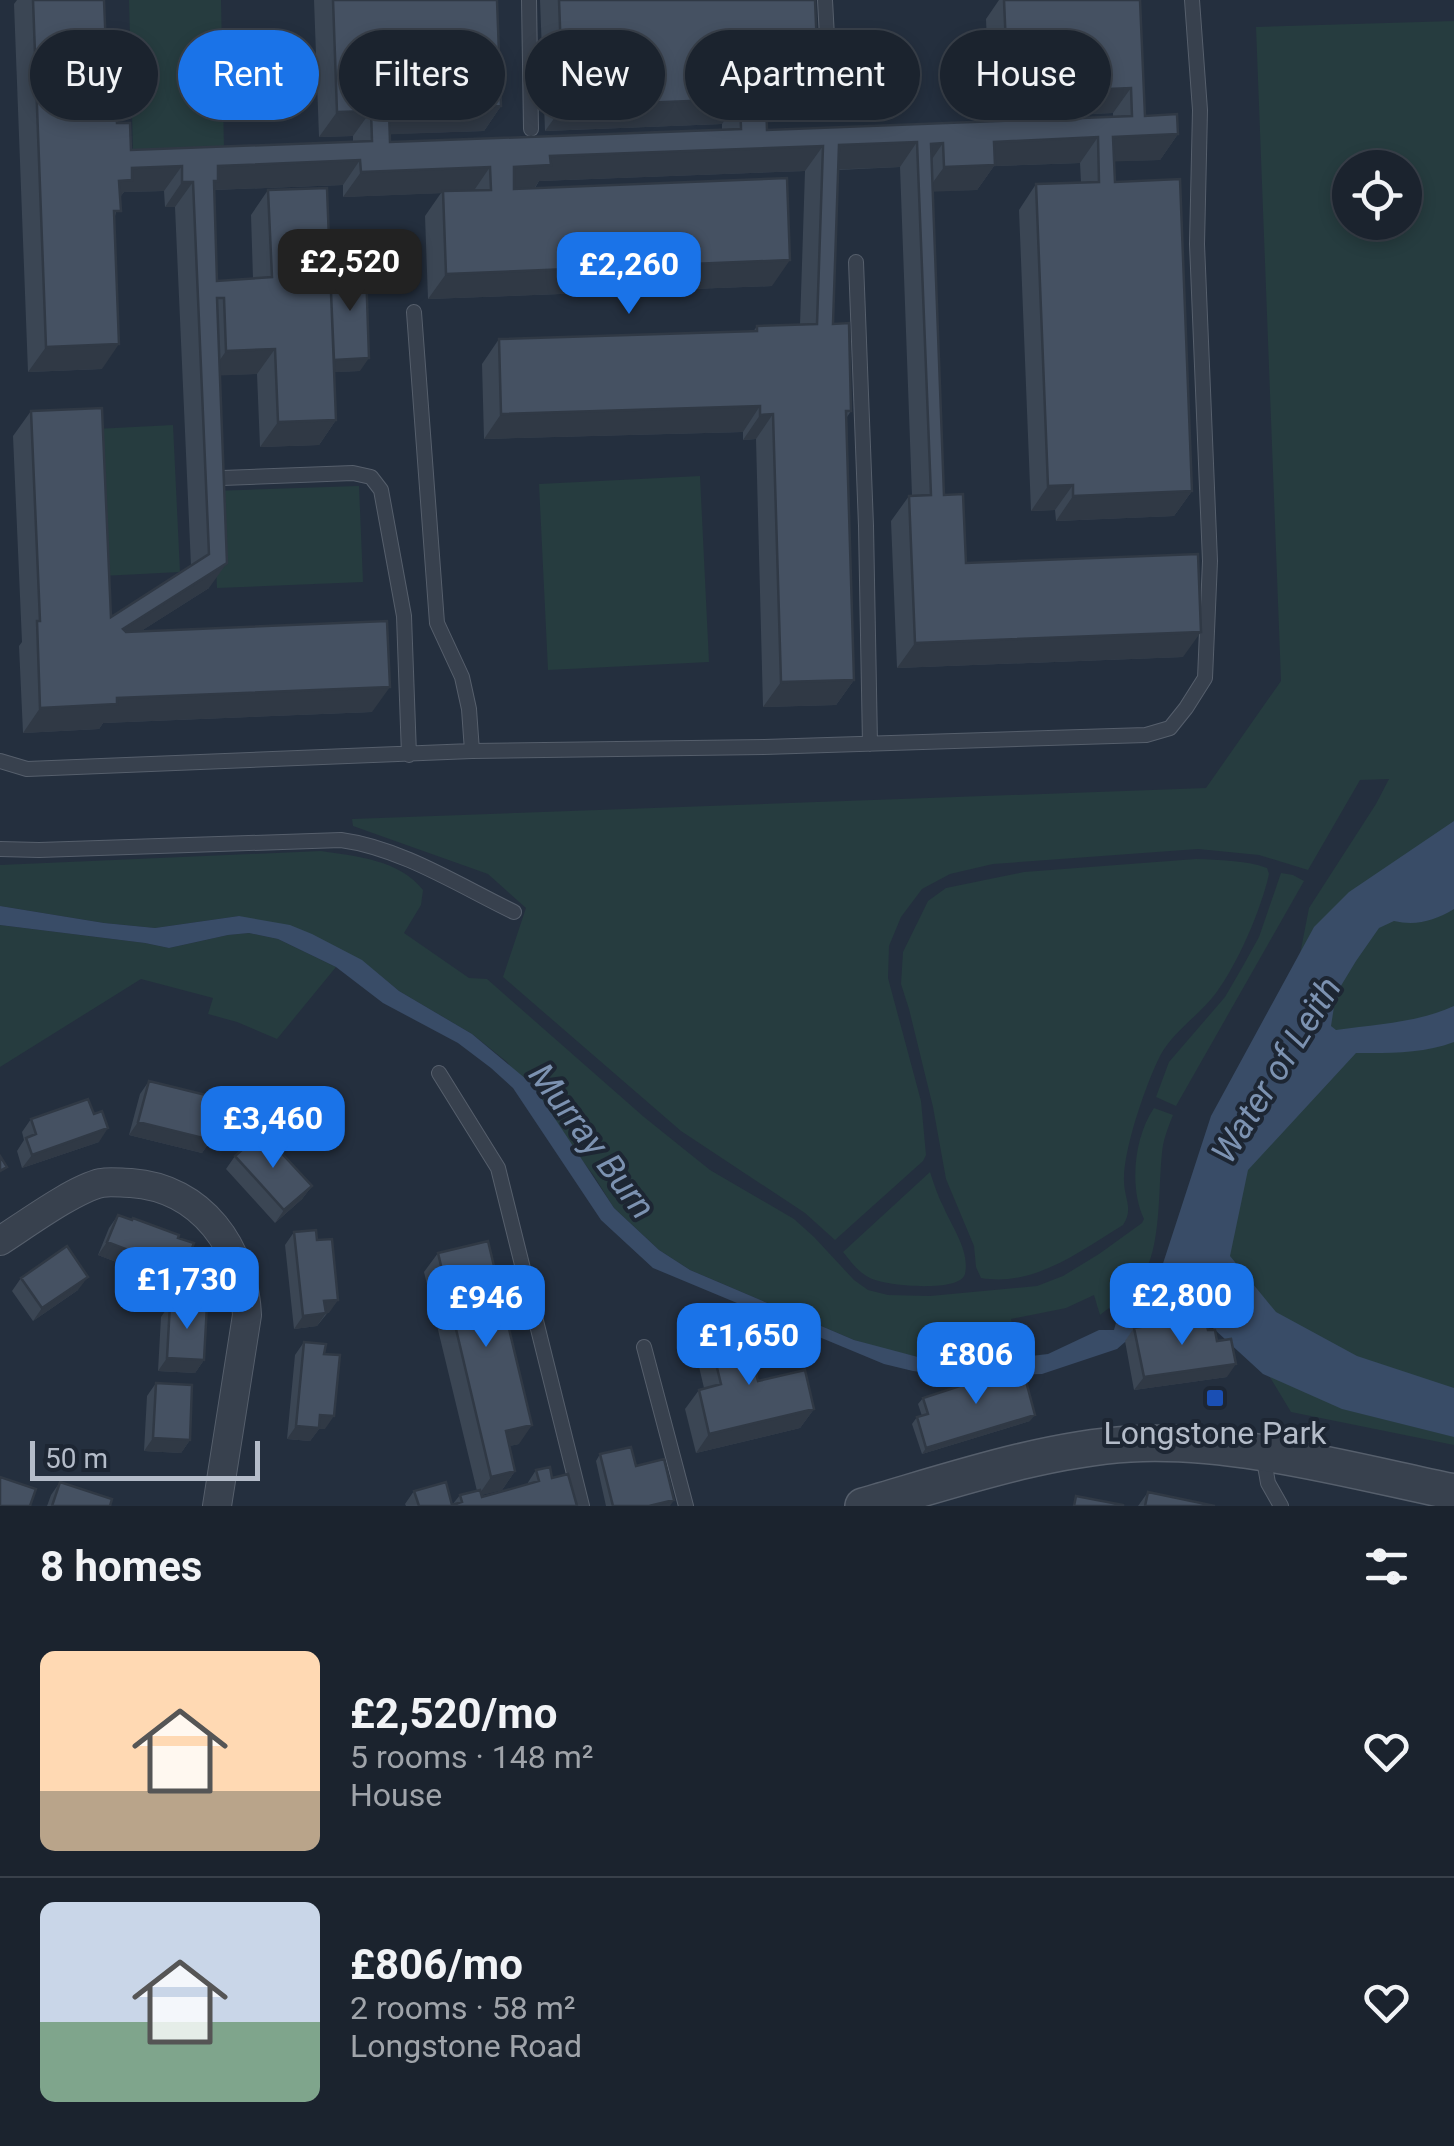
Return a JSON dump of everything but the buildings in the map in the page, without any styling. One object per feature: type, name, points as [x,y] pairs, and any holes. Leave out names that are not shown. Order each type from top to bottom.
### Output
[{"type":"street","points":[[0,1241],[82,1190],[102,1182],[158,1187],[184,1198],[220,1232],[240,1271],[247,1315],[217,1506]]},
{"type":"street","points":[[863,1506],[924,1498],[1006,1466],[1132,1444],[1196,1445],[1263,1454],[1454,1492]]},
{"type":"lane","points":[[529,0],[531,129]]},
{"type":"lane","points":[[826,0],[827,30]]},
{"type":"lane","points":[[0,761],[26,770],[472,751],[1146,735],[1170,728],[1206,678],[1210,561],[1197,244],[1200,110],[1192,0]]},
{"type":"lane","points":[[856,262],[870,744]]},
{"type":"lane","points":[[414,312],[436,623],[462,676],[472,751]]},
{"type":"lane","points":[[222,478],[353,474],[371,478],[381,490],[404,616],[409,755]]},
{"type":"lane","points":[[0,849],[342,840],[389,852],[514,912]]},
{"type":"lane","points":[[439,1073],[498,1168],[582,1506]]},
{"type":"lane","points":[[644,1347],[686,1506]]},
{"type":"lane","points":[[1263,1454],[1268,1482],[1281,1506]]},
{"type":"green space","points":[[129,0],[221,0],[222,30],[178,30],[178,120],[223,120],[224,150],[133,153],[132,120],[158,120],[158,30],[130,30]]},
{"type":"green space","points":[[1454,21],[1454,1445],[1291,1412],[1205,1270],[1289,1011],[1309,908],[1389,779],[1360,780],[1308,870],[1259,855],[1198,849],[993,864],[950,874],[922,889],[901,917],[889,946],[888,978],[921,1101],[926,1155],[835,1240],[805,1213],[681,1131],[503,977],[526,908],[488,874],[353,826],[352,819],[1206,788],[1281,681],[1256,27]]},
{"type":"green space","points":[[173,425],[180,572],[102,576],[95,429]]},
{"type":"green space","points":[[700,476],[709,662],[548,670],[539,484]]},
{"type":"green space","points":[[359,486],[363,582],[217,588],[213,491]]},
{"type":"green space","points":[[321,851],[376,861],[413,880],[423,890],[421,905],[404,933],[469,978],[487,979],[710,1170],[794,1219],[868,1290],[888,1295],[930,1296],[1037,1286],[1063,1276],[1142,1223],[1135,1178],[1142,1133],[1154,1108],[1173,1115],[1163,1145],[1156,1237],[1146,1271],[1133,1288],[1100,1315],[1094,1295],[1066,1308],[1011,1319],[1019,1357],[951,1361],[918,1357],[854,1340],[690,1270],[659,1250],[614,1208],[507,1062],[472,1034],[399,991],[361,960],[239,916],[155,928],[0,906],[0,865]]},
{"type":"green space","points":[[1196,859],[1250,863],[1267,868],[1269,874],[1248,936],[1224,981],[1172,1039],[1154,1068],[1127,1152],[1124,1181],[1128,1209],[1123,1225],[1038,1272],[1001,1279],[981,1278],[974,1246],[946,1179],[933,1107],[901,984],[903,952],[928,901],[946,888],[1024,872]]},
{"type":"green space","points":[[1281,873],[1304,881],[1176,1106],[1156,1097],[1169,1062],[1225,997],[1243,966],[1259,937]]},
{"type":"green space","points":[[0,925],[169,948],[249,933],[278,939],[336,967],[277,1039],[208,1014],[213,998],[141,979],[0,1067]]},
{"type":"green space","points":[[930,1172],[963,1248],[965,1274],[960,1280],[937,1286],[890,1283],[866,1276],[843,1252]]},
{"type":"water","name":"Water of Leith","points":[[1454,821],[1454,909],[1425,921],[1394,921],[1379,928],[1336,994],[1331,1026],[1336,1030],[1396,1022],[1454,1006],[1454,1042],[1418,1051],[1356,1053],[1248,1170],[1230,1256],[1276,1312],[1357,1356],[1454,1388],[1454,1437],[1342,1409],[1263,1374],[1178,1296],[1117,1349],[1042,1374],[959,1376],[884,1364],[653,1268],[601,1220],[513,1088],[458,1043],[383,1003],[336,967],[278,939],[249,933],[169,948],[0,925],[0,906],[155,928],[239,916],[290,925],[312,934],[362,960],[399,991],[472,1034],[532,1084],[614,1208],[659,1250],[690,1270],[854,1340],[918,1357],[989,1361],[1048,1354],[1099,1330],[1114,1330],[1117,1319],[1156,1285],[1211,1116],[1314,927],[1349,892]]},
{"type":"place","name":"Longstone Park","points":[[1215,1398]]},
{"type":"water label","name":"Murray Burn","points":[[592,1141]]}]
